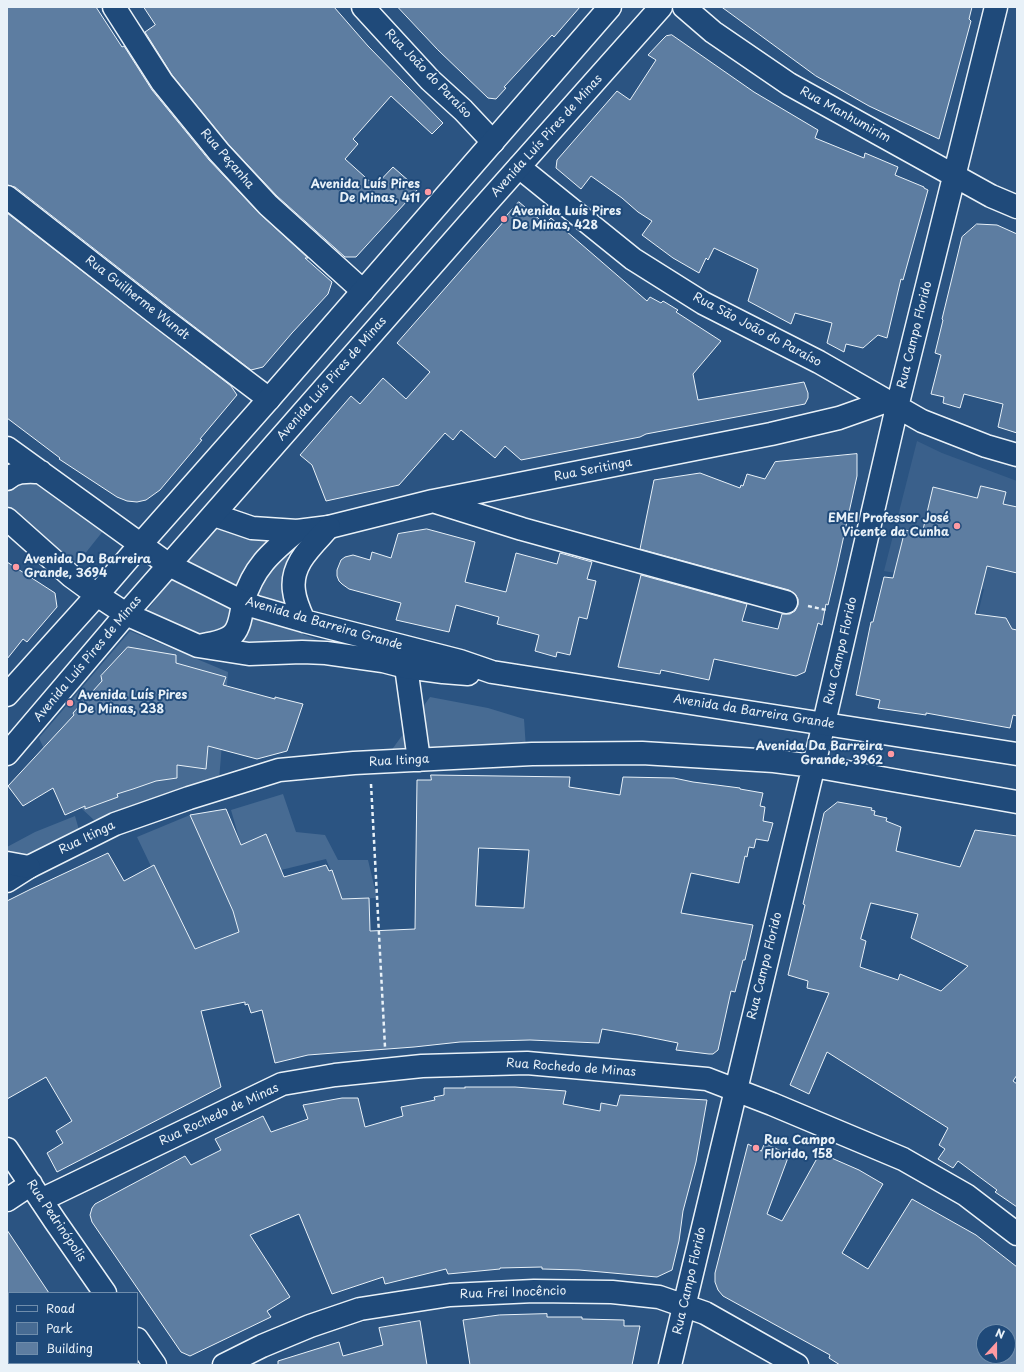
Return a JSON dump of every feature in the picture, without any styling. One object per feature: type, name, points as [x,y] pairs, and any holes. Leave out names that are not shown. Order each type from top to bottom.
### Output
[{"type":"street","name":"Rua Peçanha","points":[[114,7],[162,82],[219,152],[268,205],[363,291]]},
{"type":"street","name":"Rua João do Paraíso","points":[[363,7],[430,80],[464,110],[493,142]]},
{"type":"street","points":[[7,696],[97,596],[140,544],[610,7]]},
{"type":"street","name":"Avenida Luís Pires de Minas","points":[[7,754],[126,614],[518,167],[661,7]]},
{"type":"street","name":"Rua Manhumirim","points":[[684,7],[713,32],[789,84],[991,196],[1017,207]]},
{"type":"street","name":"Rua Campo Florido","points":[[670,1365],[824,723],[849,614],[892,404],[954,176],[996,7]]},
{"type":"street","name":"Rua São João do Paraíso","points":[[518,167],[633,259],[703,304],[819,362],[922,421],[986,446],[1017,456]]},
{"type":"street","name":"Rua Guilherme Wundt","points":[[7,197],[268,399]]},
{"type":"street","name":"Rua Seritinga","points":[[214,515],[252,528],[297,532],[329,528],[432,501],[771,434],[892,404]]},
{"type":"street","name":"Avenida da Barreira Grande","points":[[7,448],[169,565],[256,608],[460,661],[492,672],[1017,754]]},
{"type":"street","points":[[7,479],[12,474],[20,472],[41,472]]},
{"type":"street","points":[[432,501],[522,529],[786,602]]},
{"type":"street","name":"Avenida da Barreira Grande","points":[[7,519],[71,576],[97,596],[126,614],[198,646],[249,654],[302,652],[326,653],[406,667],[465,674],[492,672]]},
{"type":"street","points":[[304,621],[294,592],[293,578],[297,567],[304,556],[329,528]]},
{"type":"street","points":[[198,646],[221,642],[231,636],[241,623],[248,586],[257,570],[275,549],[297,532]]},
{"type":"street","points":[[406,667],[419,760]]},
{"type":"street","name":"Rua Itinga","points":[[7,881],[28,867],[115,824],[196,795],[279,770],[354,763],[532,754],[642,753],[774,761],[813,766]]},
{"type":"street","points":[[813,766],[1017,802]]},
{"type":"street","points":[[7,863],[28,867]]},
{"type":"street","name":"Rua Rochedo de Minas","points":[[7,1200],[36,1192],[282,1084],[335,1075],[422,1066],[527,1063],[707,1079],[772,1104],[903,1159],[966,1195],[1017,1234]]},
{"type":"street","name":"Rua Pedrinópolis","points":[[7,1149],[104,1292]]},
{"type":"street","name":"Rua Frei Inocêncio","points":[[224,1365],[262,1346],[310,1326],[360,1309],[450,1295],[534,1291],[612,1292],[659,1297],[705,1313],[797,1365]]},
{"type":"street","points":[[138,1341],[155,1365]]},
{"type":"path","points":[[786,602],[849,614]]},
{"type":"path","points":[[370,763],[386,1070]]},
{"type":"shaded area","name":"EMEI Professor José Vicente da Cunha","points":[[917,441],[942,453],[1017,481],[1017,654],[970,647],[984,589],[884,571]]},
{"type":"green space","points":[[31,477],[107,526],[72,570],[7,514],[7,496],[10,487]]},
{"type":"green space","points":[[218,523],[280,539],[236,592],[185,564]]},
{"type":"green space","points":[[278,555],[288,557],[285,579],[291,611],[252,606],[254,585]]},
{"type":"green space","points":[[176,574],[234,605],[227,629],[196,637],[145,614],[168,582]]},
{"type":"green space","points":[[247,612],[278,625],[329,644],[239,646]]},
{"type":"green space","points":[[130,631],[228,672],[219,780],[94,820],[81,808],[68,801],[39,738]]},
{"type":"green space","points":[[430,697],[488,708],[524,719],[526,749],[388,755]]},
{"type":"green space","points":[[283,794],[296,832],[325,835],[338,860],[368,860],[377,898],[342,899],[326,859],[281,870],[266,834],[241,845],[231,810]]},
{"type":"green space","points":[[190,815],[233,911],[239,932],[191,950],[137,837]]},
{"type":"green space","points":[[75,816],[81,837],[29,861],[7,857],[7,847],[35,832]]},
{"type":"building","points":[[7,7],[96,7],[122,47],[124,46],[152,90],[209,160],[259,213],[332,282],[328,294],[263,367],[251,370],[15,187],[7,185]]},
{"type":"building","points":[[144,7],[334,7],[368,46],[443,123],[432,134],[391,96],[353,139],[358,144],[345,159],[375,186],[393,167],[418,189],[356,257],[345,257],[277,196],[228,144],[172,75],[145,32],[155,25]]},
{"type":"building","points":[[398,7],[580,7],[554,37],[552,35],[504,87],[506,88],[496,99],[488,98],[438,50]]},
{"type":"building","points":[[722,7],[972,7],[969,19],[971,21],[939,139],[869,106],[816,76]]},
{"type":"building","points":[[672,35],[754,92],[818,130],[815,138],[864,158],[865,153],[898,167],[895,175],[928,190],[903,280],[901,279],[887,338],[878,335],[863,348],[846,344],[844,352],[827,343],[832,323],[795,313],[791,324],[748,301],[758,269],[714,248],[708,260],[706,258],[699,273],[673,258],[642,235],[652,221],[638,212],[622,198],[591,176],[581,189],[556,168],[557,160],[617,91],[630,100],[656,60],[648,55],[666,36]]},
{"type":"building","points":[[519,202],[545,224],[551,218],[647,301],[650,297],[661,303],[663,301],[678,310],[676,312],[721,341],[693,374],[698,400],[804,382],[808,393],[808,398],[805,404],[646,434],[640,437],[521,460],[505,446],[495,458],[461,430],[453,440],[445,433],[399,485],[326,501],[312,465],[300,455],[351,396],[360,404],[383,378],[406,399],[430,372],[397,343]]},
{"type":"building","points":[[7,213],[231,386],[237,395],[160,490],[146,500],[137,502],[127,501],[117,497],[59,459],[60,458],[7,418]]},
{"type":"building","points":[[977,224],[997,225],[1017,234],[1017,433],[998,427],[1003,404],[964,394],[960,408],[943,403],[944,397],[931,394],[941,355],[935,353],[962,237]]},
{"type":"building","points":[[857,454],[857,476],[828,605],[826,604],[822,625],[818,623],[805,672],[796,676],[714,659],[709,680],[661,670],[660,674],[618,667],[641,575],[747,604],[742,621],[778,629],[782,614],[790,614],[795,611],[798,605],[798,599],[795,594],[789,590],[640,549],[654,480],[700,473],[740,488],[741,485],[743,486],[747,474],[765,479],[775,462]]},
{"type":"building","points":[[981,486],[1006,492],[1003,504],[1017,507],[1017,573],[987,566],[975,614],[1006,618],[1012,629],[1017,630],[1017,716],[1013,715],[1010,728],[926,713],[926,715],[878,708],[880,700],[856,695],[871,622],[873,622],[884,577],[893,578],[905,530],[922,534],[933,487],[977,498]]},
{"type":"building","points":[[427,529],[475,542],[465,582],[506,592],[516,553],[557,564],[560,553],[592,562],[587,579],[596,581],[587,619],[579,617],[570,655],[557,652],[556,657],[535,651],[539,635],[497,624],[499,617],[456,605],[449,632],[396,620],[401,603],[349,589],[339,581],[337,570],[341,560],[345,557],[353,555],[370,560],[372,552],[391,558],[398,534]]},
{"type":"building","points":[[7,562],[55,593],[57,607],[27,642],[23,639],[7,659]]},
{"type":"building","points":[[128,647],[176,655],[176,663],[226,677],[223,685],[275,699],[275,697],[303,704],[287,751],[257,759],[208,746],[206,769],[177,765],[177,778],[156,781],[117,794],[118,797],[85,809],[85,806],[65,815],[53,788],[23,806],[8,786],[74,715],[73,713],[102,681],[101,676]]},
{"type":"building","points":[[431,775],[570,777],[569,787],[620,795],[623,777],[674,778],[763,793],[760,806],[765,807],[763,821],[773,823],[768,841],[756,839],[754,848],[749,847],[747,857],[745,856],[739,883],[691,873],[681,913],[753,925],[745,960],[743,960],[735,992],[731,991],[718,1050],[713,1054],[709,1054],[676,1050],[678,1043],[602,1029],[599,1043],[530,1040],[460,1042],[308,1055],[275,1063],[262,1010],[251,1013],[248,1004],[245,1005],[245,1002],[201,1011],[221,1087],[57,1172],[47,1153],[63,1143],[56,1131],[72,1121],[46,1077],[7,1099],[7,901],[108,853],[124,881],[154,865],[195,949],[239,932],[233,911],[190,815],[226,809],[241,845],[266,834],[284,877],[326,865],[329,871],[332,870],[342,899],[369,898],[370,931],[415,929],[417,780],[431,780]],"holes":[[[479,848],[529,850],[524,908],[476,906]]]},
{"type":"building","points":[[838,802],[872,808],[871,810],[875,811],[874,815],[887,818],[886,821],[901,827],[896,851],[960,867],[975,830],[1017,836],[1017,1075],[1013,1081],[1017,1084],[1017,1207],[995,1192],[997,1190],[958,1161],[953,1168],[938,1159],[945,1149],[939,1145],[948,1128],[827,1052],[809,1094],[790,1085],[829,993],[807,988],[808,981],[788,975],[805,905],[803,904],[824,813]],"holes":[[[871,903],[918,914],[911,938],[968,966],[941,991],[900,974],[898,980],[860,967],[866,941],[861,939]]]},
{"type":"building","points":[[515,1087],[566,1091],[563,1104],[600,1111],[601,1103],[617,1106],[620,1095],[707,1100],[696,1162],[683,1211],[679,1241],[672,1270],[657,1277],[579,1270],[542,1269],[542,1267],[500,1268],[448,1274],[446,1269],[385,1284],[383,1277],[332,1294],[299,1214],[250,1235],[290,1297],[267,1311],[271,1317],[190,1356],[181,1352],[92,1222],[90,1215],[95,1204],[185,1156],[191,1165],[221,1150],[215,1139],[263,1116],[271,1132],[308,1119],[303,1105],[342,1098],[358,1098],[365,1127],[403,1116],[401,1107],[435,1100],[434,1097],[444,1095],[444,1088]]},
{"type":"building","points":[[765,1143],[789,1155],[767,1214],[782,1221],[820,1153],[859,1170],[883,1184],[842,1253],[868,1269],[912,1199],[976,1235],[1017,1267],[1017,1365],[840,1365],[829,1358],[830,1355],[723,1296],[718,1290],[715,1282],[715,1273],[748,1144],[761,1151]]},
{"type":"building","points":[[7,1230],[48,1292],[7,1293]]},
{"type":"building","points":[[547,1314],[547,1317],[582,1317],[582,1319],[624,1320],[624,1326],[640,1326],[632,1365],[470,1365],[463,1320],[499,1315]]},
{"type":"building","points":[[420,1321],[427,1365],[278,1365],[278,1361],[339,1342],[343,1356],[383,1345],[379,1328]]},
{"type":"place","name":"Avenida Luís Pires De Minas, 411","points":[[428,192]]},
{"type":"place","name":"Avenida Luís Pires De Minas, 428","points":[[504,219]]},
{"type":"place","name":"EMEI Professor José Vicente da Cunha","points":[[957,526]]},
{"type":"place","name":"Avenida Da Barreira Grande, 3694","points":[[16,567]]},
{"type":"place","name":"Avenida Luís Pires De Minas, 238","points":[[70,703]]},
{"type":"place","name":"Avenida Da Barreira Grande, 3962","points":[[891,754]]},
{"type":"place","name":"Rua Campo Florido, 158","points":[[756,1148]]}]
